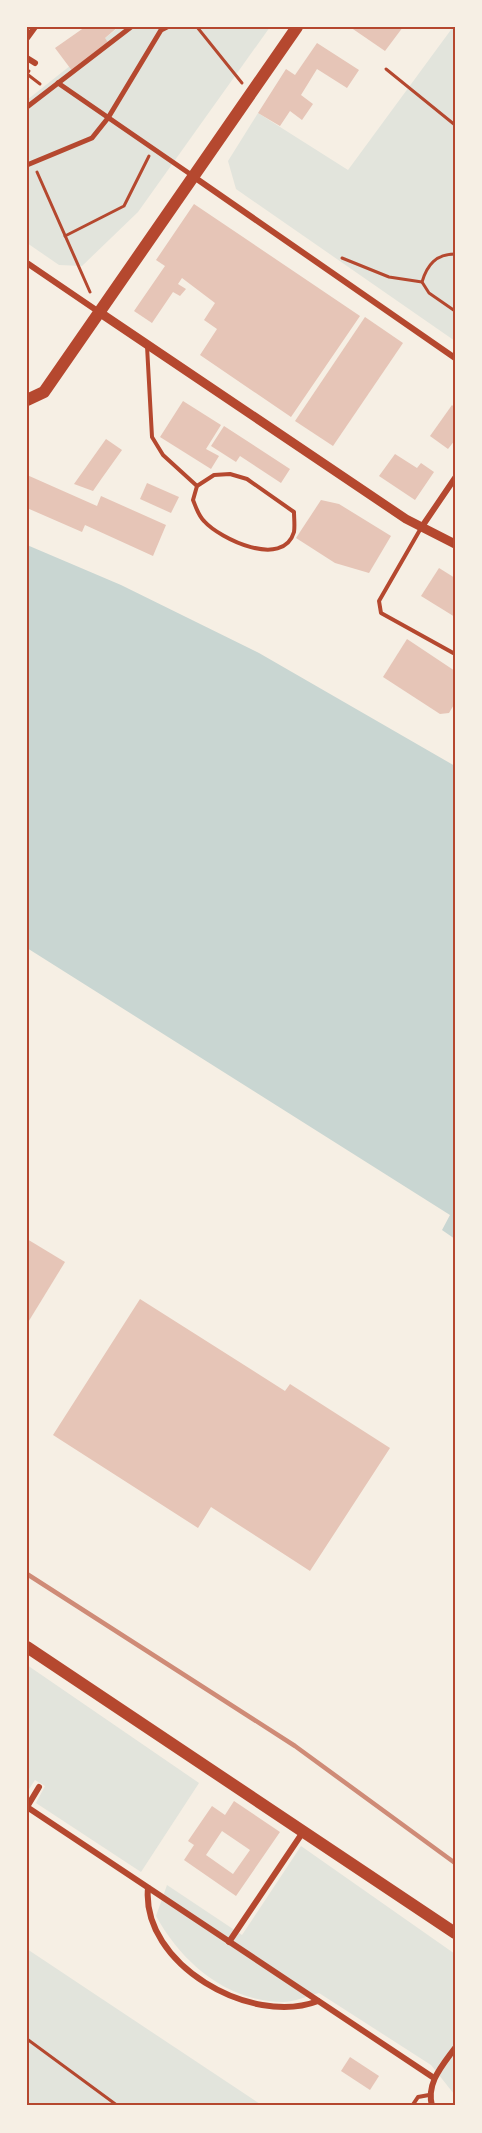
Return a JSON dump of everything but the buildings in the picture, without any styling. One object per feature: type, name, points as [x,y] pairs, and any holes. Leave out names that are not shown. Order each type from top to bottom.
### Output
[{"type":"main road","points":[[27,400],[44,392],[297,27]]},
{"type":"main road","points":[[27,1647],[455,1933]]},
{"type":"street","points":[[27,38],[35,27]]},
{"type":"street","points":[[27,107],[131,27]]},
{"type":"street","points":[[30,163],[92,138],[108,118],[161,30],[167,27]]},
{"type":"street","points":[[27,58],[35,63]]},
{"type":"street","points":[[58,83],[455,358]]},
{"type":"street","points":[[27,263],[147,346],[422,528],[455,544]]},
{"type":"street","points":[[422,528],[455,478]]},
{"type":"street","points":[[39,1786],[27,1807],[434,2078]]},
{"type":"street","points":[[229,1942],[303,1832]]},
{"type":"street","points":[[148,1888],[146,1906],[149,1918],[174,1955],[204,1983],[243,2002],[265,2008],[303,2007],[318,2001]]},
{"type":"street","points":[[432,2106],[429,2095],[434,2078],[455,2048]]},
{"type":"lane","points":[[147,346],[152,436],[163,455],[197,486]]},
{"type":"lane","points":[[230,474],[247,479],[294,512],[294,531],[287,543],[278,548],[263,550],[246,546],[204,522],[194,500],[197,486],[214,475],[230,474]]},
{"type":"lane","points":[[422,528],[378,601],[381,613],[455,654]]},
{"type":"lane","points":[[412,2106],[418,2097],[429,2095]]},
{"type":"path","points":[[196,27],[250,93]]},
{"type":"path","points":[[35,63],[27,74],[49,90]]},
{"type":"path","points":[[386,69],[455,125]]},
{"type":"path","points":[[66,236],[124,206],[153,148]]},
{"type":"path","points":[[30,163],[66,236],[99,312]]},
{"type":"path","points":[[455,254],[445,254],[433,261],[426,269],[422,282],[429,294],[455,311]]},
{"type":"path","points":[[342,258],[389,277],[422,282]]},
{"type":"path","points":[[27,2039],[118,2106]]},
{"type":"shaded area","points":[[119,27],[270,27],[138,212],[82,266],[59,265],[27,243],[27,100]]},
{"type":"shaded area","points":[[455,27],[455,341],[236,189],[228,161],[258,113],[348,170]]},
{"type":"shaded area","points":[[27,545],[121,585],[259,653],[455,766],[455,1239],[442,1230],[450,1215],[27,948]]},
{"type":"shaded area","points":[[27,1665],[199,1783],[141,1872],[36,1803],[45,1786],[35,1780],[27,1792]]},
{"type":"shaded area","points":[[301,1846],[455,1954],[454,2094],[431,2065],[319,1993],[283,2002],[262,2000],[225,1987],[193,1964],[179,1949],[156,1916],[167,1885],[242,1935]]},
{"type":"shaded area","points":[[27,1949],[263,2106],[27,2106]]},
{"type":"railway","points":[[27,1574],[295,1746],[455,1863]]}]
